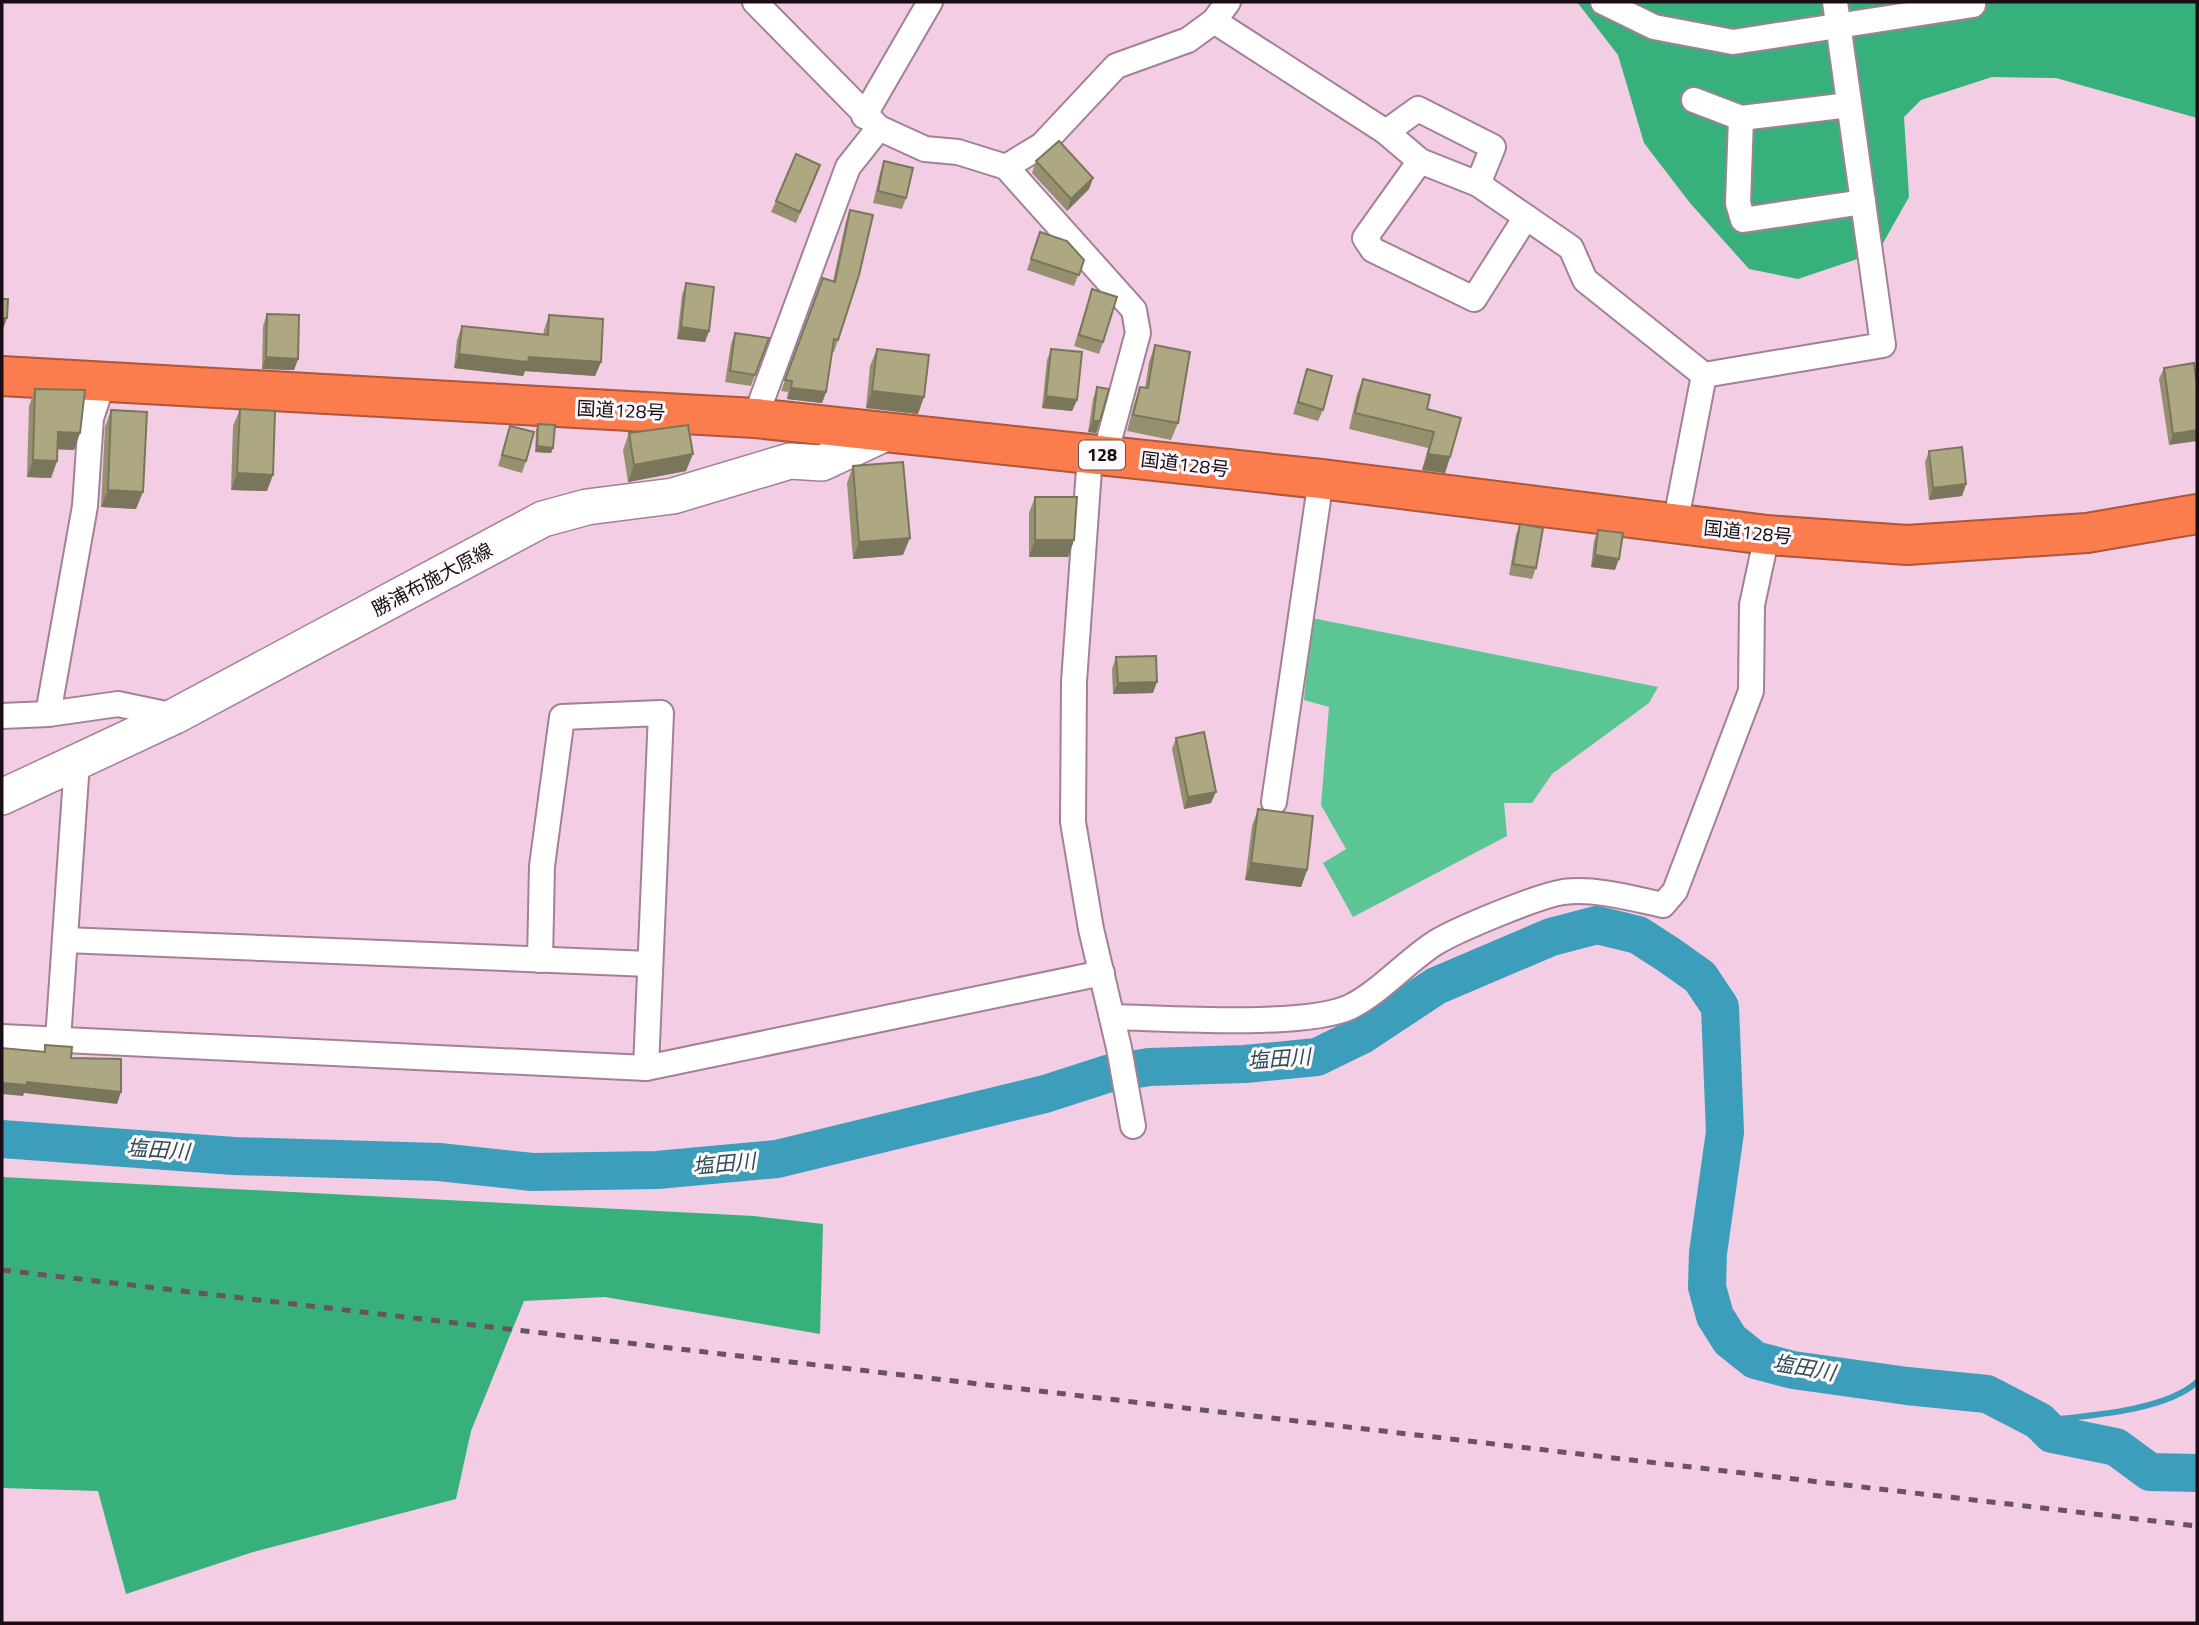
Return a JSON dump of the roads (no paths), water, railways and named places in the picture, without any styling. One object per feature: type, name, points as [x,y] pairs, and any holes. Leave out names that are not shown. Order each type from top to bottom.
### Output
[{"type":"highway","name":"国道128号","points":[[2,376],[755,418],[1321,479],[1675,525],[1907,545],[2087,533],[2197,514]]},
{"type":"main road","name":"勝浦布施大原線","points":[[2,797],[175,716],[543,519],[587,507],[673,496],[790,461],[822,463],[884,434]]},
{"type":"street","points":[[755,2],[872,122],[925,149],[958,152],[1006,167],[1134,310],[1138,333],[1098,455],[1074,682],[1073,822],[1091,929],[1119,1048],[1133,1126]]},
{"type":"street","points":[[755,418],[848,167],[930,2]]},
{"type":"street","points":[[1603,2],[1654,27],[1733,42],[1973,5]]},
{"type":"street","points":[[1006,167],[1042,145],[1116,66],[1188,40],[1221,12],[1386,132],[1420,161],[1478,184],[1571,248],[1585,280],[1704,375],[1884,345],[1835,2]]},
{"type":"street","points":[[1694,100],[1741,118],[1849,105]]},
{"type":"street","points":[[1386,132],[1418,109],[1493,147],[1478,184]]},
{"type":"street","points":[[1741,118],[1738,203],[1743,220],[1863,202]]},
{"type":"street","points":[[1420,161],[1365,238],[1373,250],[1474,299],[1526,217]]},
{"type":"street","points":[[1675,525],[1704,375]]},
{"type":"street","points":[[48,714],[85,506],[91,418],[103,382]]},
{"type":"street","points":[[1274,802],[1321,479]]},
{"type":"street","points":[[1112,1017],[1267,1018],[1326,1014],[1351,1006],[1436,943],[1475,924],[1562,892],[1607,892],[1662,905],[1675,891],[1751,691],[1752,605],[1767,535]]},
{"type":"street","points":[[2,716],[48,714],[118,704],[175,716]]},
{"type":"street","points":[[540,960],[542,866],[562,717],[661,713],[646,1069]]},
{"type":"street","points":[[58,1040],[77,762]]},
{"type":"street","points":[[65,940],[650,964]]},
{"type":"street","points":[[2,1037],[646,1069],[1102,973]]},
{"type":"waterway","name":"塩田川","points":[[2,1139],[234,1156],[439,1162],[532,1172],[657,1170],[777,1159],[1045,1094],[1107,1074],[1149,1067],[1245,1064],[1317,1057],[1362,1035],[1436,986],[1551,937],[1597,925],[1638,935],[1669,955],[1700,977],[1720,1007],[1725,1132],[1708,1253],[1707,1287],[1715,1316],[1730,1340],[1755,1360],[1793,1370],[1987,1394],[2039,1421],[2052,1434],[2116,1447],[2150,1472],[2197,1473]]},
{"type":"waterway","name":"塩田川","points":[[2039,1421],[2144,1406],[2183,1392],[2197,1382]]},
{"type":"railway","points":[[2,1270],[2197,1526]]}]
